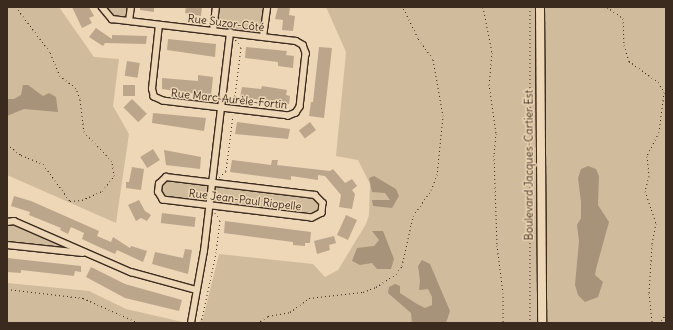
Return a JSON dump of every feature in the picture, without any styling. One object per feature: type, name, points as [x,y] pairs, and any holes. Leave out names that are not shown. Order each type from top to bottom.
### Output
[{"type":"main road","name":"Boulevard Jacques-Cartier Est","points":[[540,7],[542,323]]},
{"type":"street","name":"Rue Suzor-Côté","points":[[102,7],[112,19],[296,41]]},
{"type":"street","points":[[129,21],[131,7]]},
{"type":"street","points":[[213,31],[216,7]]},
{"type":"street","points":[[263,37],[267,7]]},
{"type":"street","name":"Rue Marc-Aurèle-Fortin","points":[[159,25],[152,89],[154,97],[163,102],[289,116],[296,113],[300,107],[306,53],[303,45],[296,41]]},
{"type":"street","points":[[191,323],[209,206],[230,33]]},
{"type":"street","name":"Rue Jean-Paul Riopelle","points":[[166,178],[212,183],[315,195],[323,202],[322,213],[312,218],[209,206],[163,200],[158,192],[159,184],[166,178]]},
{"type":"street","points":[[7,222],[14,221],[131,272],[197,290]]},
{"type":"street","points":[[7,245],[89,254]]},
{"type":"path","points":[[7,144],[21,155],[43,164],[70,201],[82,200],[102,191],[114,176],[112,161],[84,132],[80,99],[76,88],[60,76],[50,52],[16,7]]},
{"type":"path","points":[[257,323],[268,316],[290,312],[308,298],[363,292],[376,287],[396,274],[402,266],[413,216],[431,190],[437,175],[443,116],[433,59],[418,38],[403,7]]},
{"type":"path","points":[[482,7],[492,52],[489,84],[496,133],[494,155],[497,245],[503,293],[503,323]]},
{"type":"path","name":"Boulevard Jacques-Cartier Est","points":[[530,7],[530,323]]},
{"type":"path","points":[[607,7],[623,18],[624,45],[629,61],[658,82],[664,92],[659,132],[647,156],[649,176],[645,191],[656,223],[652,244],[652,283],[649,293],[652,323]]},
{"type":"path","points":[[200,323],[216,253],[220,220],[209,206]]},
{"type":"path","points":[[7,289],[83,298],[139,323]]},
{"type":"path","points":[[658,323],[666,315]]},
{"type":"path","points":[[54,323],[80,323]]},
{"type":"shaded area","points":[[7,7],[59,7],[94,57],[119,59],[113,106],[129,134],[116,223],[7,175]]},
{"type":"shaded area","points":[[102,7],[131,7],[129,21],[112,19]]},
{"type":"shaded area","points":[[216,7],[267,7],[263,37],[213,31]]},
{"type":"shaded area","points":[[326,7],[666,7],[666,323],[198,323],[203,318],[219,254],[313,264],[325,277],[338,270],[366,224],[369,215],[370,184],[358,160],[336,156],[346,52]]},
{"type":"shaded area","points":[[23,85],[28,85],[43,96],[49,93],[56,97],[58,112],[24,109],[7,116],[7,99],[14,99],[21,95]]},
{"type":"shaded area","points":[[588,166],[596,169],[599,176],[598,205],[609,222],[595,275],[603,282],[598,297],[585,302],[578,295],[575,285],[579,241],[577,225],[581,218],[578,178],[581,169]]},
{"type":"shaded area","points":[[374,176],[396,189],[399,196],[392,208],[373,206],[372,200],[390,200],[385,193],[372,192],[369,178]]},
{"type":"shaded area","points":[[166,177],[315,195],[323,203],[322,213],[312,218],[163,200],[158,192],[159,184]]},
{"type":"shaded area","points":[[14,221],[89,254],[7,245],[7,222]]},
{"type":"shaded area","points":[[372,231],[383,231],[394,259],[391,269],[377,269],[372,263],[360,265],[352,261],[357,248],[374,246],[379,240]]},
{"type":"shaded area","points":[[422,260],[430,264],[450,311],[446,323],[412,323],[411,313],[388,293],[389,287],[395,284],[400,286],[400,293],[417,304],[425,308],[432,305],[432,297],[428,289],[419,290],[420,281],[418,266]]},
{"type":"shaded area","points":[[7,283],[89,291],[126,309],[187,323],[7,323]]},
{"type":"building","points":[[72,7],[89,7],[94,16],[89,18],[92,23],[82,28]]},
{"type":"building","points":[[140,7],[154,7],[154,12],[140,10]]},
{"type":"building","points":[[186,7],[202,7],[201,16],[185,13]]},
{"type":"building","points":[[278,7],[290,7],[289,15],[295,16],[293,31],[282,30],[283,20],[275,19]]},
{"type":"building","points":[[96,28],[112,39],[112,35],[147,36],[146,44],[105,43],[103,46],[89,37]]},
{"type":"building","points":[[168,39],[216,44],[215,57],[167,50]]},
{"type":"building","points":[[246,47],[287,51],[286,55],[294,56],[293,68],[278,66],[278,62],[245,58]]},
{"type":"building","points":[[319,47],[332,48],[324,118],[309,116],[311,102],[313,102]]},
{"type":"building","points":[[127,61],[140,63],[137,78],[125,76]]},
{"type":"building","points":[[198,75],[213,77],[211,96],[162,89],[162,78],[198,81]]},
{"type":"building","points":[[123,85],[135,85],[135,96],[123,96]]},
{"type":"building","points":[[262,86],[287,90],[286,95],[290,96],[289,104],[240,97],[242,87],[261,89]]},
{"type":"building","points":[[132,99],[147,114],[138,122],[124,107]]},
{"type":"building","points":[[153,113],[206,118],[204,131],[152,123]]},
{"type":"building","points":[[237,122],[290,129],[288,139],[235,134]]},
{"type":"building","points":[[310,122],[316,130],[305,138],[299,130]]},
{"type":"building","points":[[153,149],[160,160],[147,168],[140,157]]},
{"type":"building","points":[[164,150],[201,157],[200,169],[166,165]]},
{"type":"building","points":[[232,160],[271,165],[272,160],[278,160],[277,165],[330,171],[333,169],[345,183],[352,179],[357,186],[352,190],[355,194],[352,209],[339,207],[341,195],[325,176],[318,175],[318,180],[291,176],[291,180],[230,172]]},
{"type":"building","points":[[132,167],[144,169],[141,190],[126,188],[126,182],[129,182]]},
{"type":"building","points":[[14,196],[31,201],[99,231],[97,236],[111,242],[113,237],[130,248],[131,246],[147,251],[143,262],[117,250],[115,254],[82,239],[84,233],[71,227],[68,234],[60,230],[61,228],[29,215],[30,212],[11,206]]},
{"type":"building","points":[[139,200],[145,211],[151,215],[147,221],[141,218],[136,221],[128,205]]},
{"type":"building","points":[[162,213],[196,217],[195,227],[161,223]]},
{"type":"building","points":[[346,215],[357,220],[348,240],[337,235]]},
{"type":"building","points":[[225,221],[311,232],[310,243],[305,243],[305,246],[293,245],[293,242],[224,233]]},
{"type":"building","points":[[334,236],[336,243],[329,245],[330,250],[317,254],[314,241]]},
{"type":"building","points":[[185,249],[192,250],[188,274],[152,264],[155,252],[183,258]]},
{"type":"building","points":[[7,258],[81,266],[81,272],[75,271],[74,276],[21,270],[21,273],[7,272]]},
{"type":"building","points":[[91,267],[125,284],[182,300],[179,311],[125,298],[86,277]]}]
